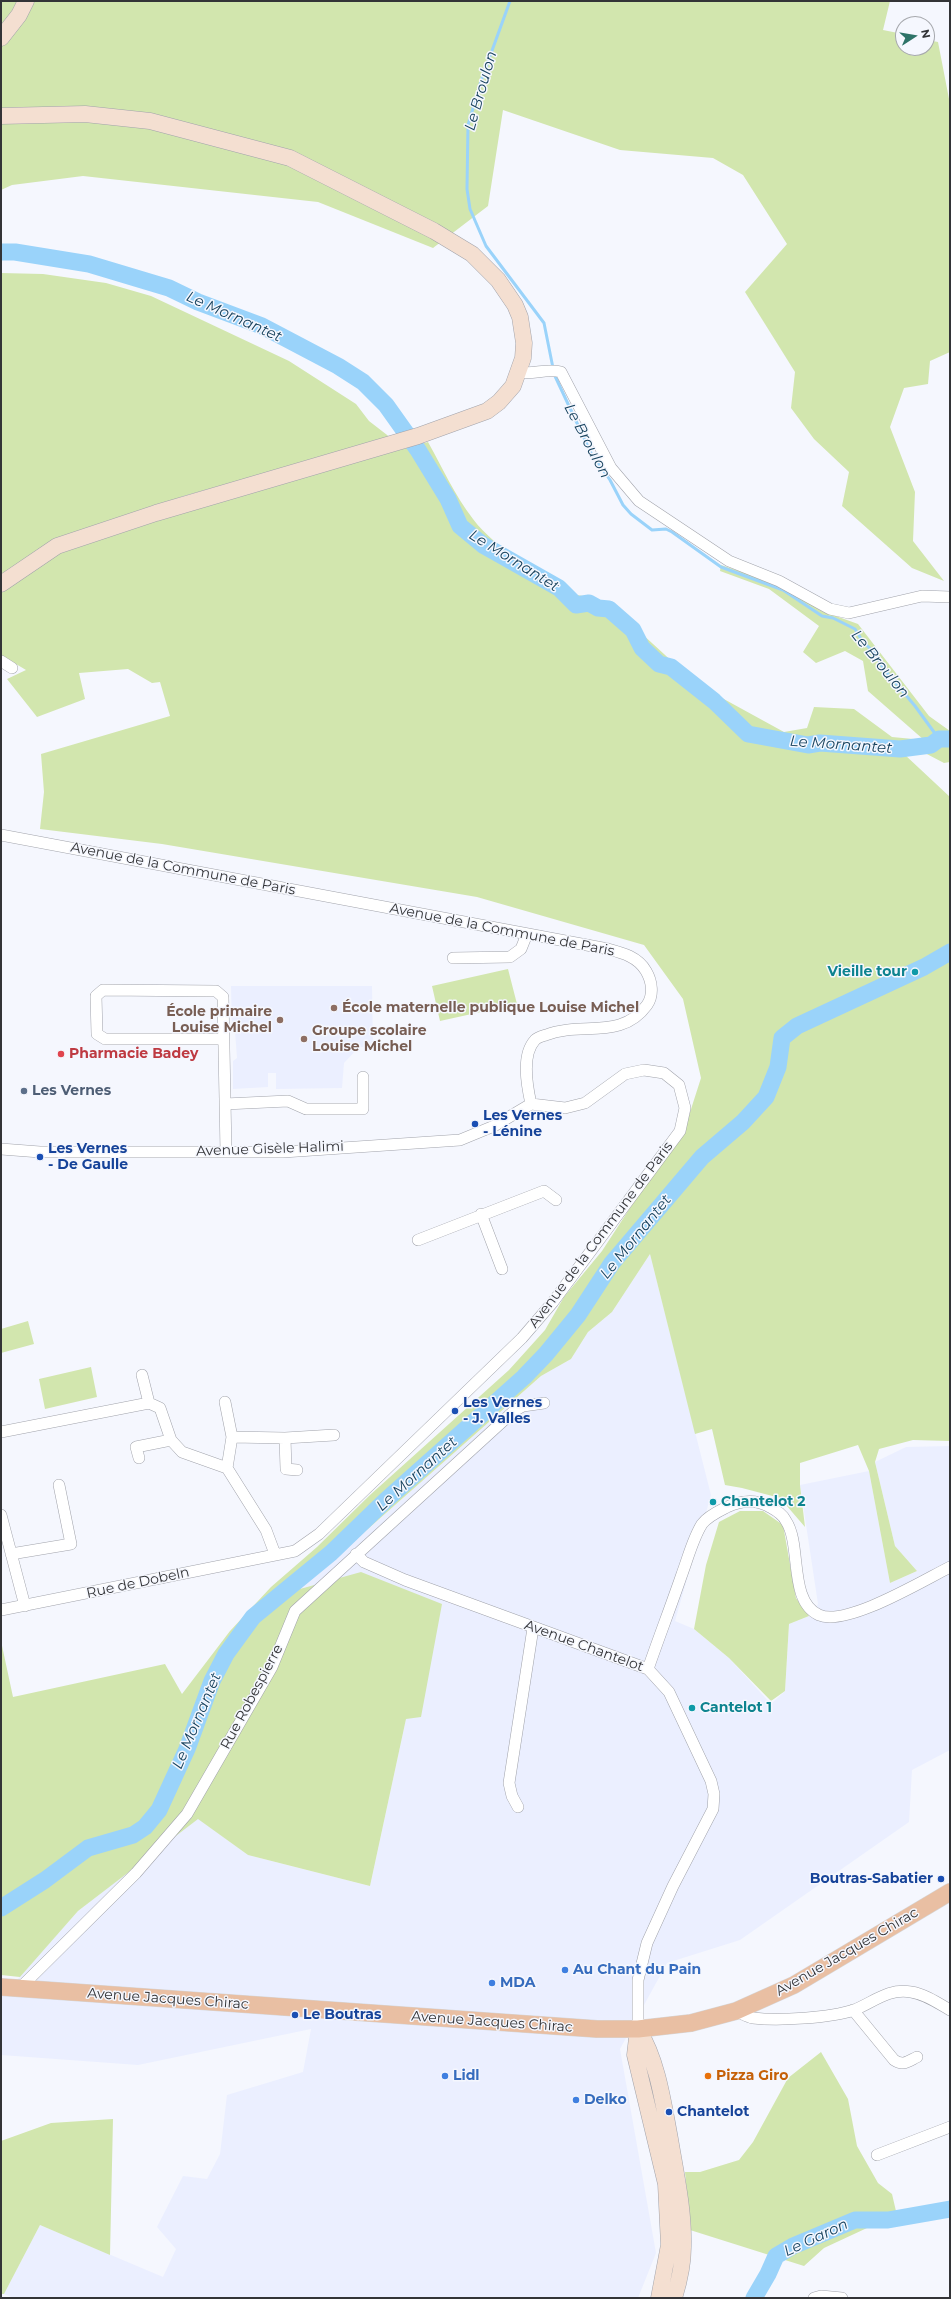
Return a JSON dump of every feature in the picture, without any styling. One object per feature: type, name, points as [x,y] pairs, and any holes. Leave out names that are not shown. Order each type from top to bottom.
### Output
[{"type":"main road","name":"Avenue Jacques Chirac","points":[[1,1987],[597,2030],[638,2029],[691,2022],[736,2011],[794,1985],[950,1892]]},
{"type":"street","points":[[1,38],[19,15],[26,1]]},
{"type":"street","points":[[1,116],[85,114],[150,121],[290,158],[434,231],[457,244],[486,266],[509,295],[520,317],[524,343],[519,372],[507,394],[487,411],[418,436],[143,517],[57,546],[1,584]]},
{"type":"street","points":[[519,372],[528,374],[553,371],[560,372],[610,468],[639,501],[729,562],[779,581],[830,609],[849,613],[922,596],[950,596]]},
{"type":"street","points":[[1,661],[12,668]]},
{"type":"street","name":"Avenue de la Commune de Paris","points":[[1,836],[608,949],[629,956],[642,965],[651,980],[651,999],[639,1015],[616,1027],[553,1033],[536,1039],[528,1054],[528,1087],[531,1104],[565,1108],[585,1103],[625,1074],[644,1070],[664,1073],[679,1085],[685,1108],[680,1131],[553,1302],[522,1338],[319,1534],[295,1551],[275,1554]]},
{"type":"street","points":[[453,958],[510,957],[521,949],[527,934]]},
{"type":"street","points":[[223,1039],[105,1039],[97,1034],[96,996],[103,990],[216,991],[223,997],[226,1152]]},
{"type":"street","points":[[225,1104],[288,1101],[306,1109],[363,1109],[363,1077]]},
{"type":"street","name":"Avenue Gisèle Halimi","points":[[1,1149],[40,1152],[283,1152],[460,1140],[494,1126],[531,1104]]},
{"type":"street","points":[[418,1240],[481,1214],[544,1191],[556,1200]]},
{"type":"street","points":[[481,1214],[502,1269]]},
{"type":"street","points":[[142,1375],[149,1403]]},
{"type":"street","points":[[226,1402],[232,1437],[227,1468]]},
{"type":"street","points":[[1,1432],[149,1403],[160,1408],[172,1440],[182,1452],[227,1468],[266,1530],[275,1554]]},
{"type":"street","name":"Rue Robespierre","points":[[20,1988],[136,1873],[187,1814],[272,1667],[295,1612],[356,1554],[514,1412],[524,1406],[544,1403]]},
{"type":"street","points":[[232,1437],[285,1438],[334,1435]]},
{"type":"street","points":[[285,1438],[286,1469],[297,1470]]},
{"type":"street","points":[[139,1458],[136,1447],[172,1440]]},
{"type":"street","points":[[11,1554],[71,1544],[60,1486]]},
{"type":"street","points":[[648,1669],[691,1549],[703,1523],[717,1511],[730,1506],[747,1501],[761,1502],[779,1512],[787,1522],[801,1591],[807,1606],[818,1614],[830,1618],[857,1613],[950,1568]]},
{"type":"street","points":[[1,1515],[24,1606]]},
{"type":"street","name":"Rue de Dobeln","points":[[1,1610],[275,1554]]},
{"type":"street","name":"Avenue Chantelot","points":[[356,1554],[364,1562],[405,1580],[648,1669],[669,1692],[711,1781],[714,1794],[713,1809],[647,1943],[638,1980],[638,2029]]},
{"type":"street","points":[[518,1807],[512,1796],[509,1783],[533,1628]]},
{"type":"street","points":[[736,2011],[752,2018],[796,2018],[837,2014],[853,2010],[881,1995],[895,1992],[911,1992],[950,2010]]},
{"type":"street","points":[[853,2010],[894,2060],[900,2064],[905,2064],[917,2058]]},
{"type":"street","points":[[638,2029],[635,2055],[650,2081],[680,2198],[675,2223]]},
{"type":"street","points":[[650,2081],[654,2129],[675,2223],[679,2281],[674,2298]]},
{"type":"street","points":[[877,2155],[950,2127]]},
{"type":"street","points":[[659,2298],[676,2246]]},
{"type":"street","points":[[814,2298],[821,2296],[842,2298]]},
{"type":"shaded area","name":"Groupe scolaire Louise Michel","points":[[231,986],[372,986],[373,1047],[359,1047],[344,1063],[342,1088],[276,1089],[276,1073],[268,1073],[268,1087],[233,1089],[233,1061],[237,1058],[235,1031],[232,1031]]},
{"type":"shaded area","points":[[650,1254],[711,1495],[675,1621],[694,1629],[729,1658],[771,1704],[785,1691],[789,1624],[809,1616],[818,1604],[800,1485],[869,1471],[890,1583],[917,1571],[895,1546],[875,1462],[906,1447],[950,1446],[950,1750],[912,1770],[909,1822],[740,1940],[667,1963],[620,2049],[656,2253],[638,2298],[14,2298],[4,2294],[40,2225],[163,2277],[176,2249],[157,2227],[183,2176],[207,2179],[220,2154],[227,2095],[303,2072],[311,2029],[138,2065],[1,2055],[1,1998],[78,1911],[198,1818],[248,1855],[370,1886],[406,1719],[299,1590],[541,1376],[571,1359],[588,1332],[612,1312]]},
{"type":"green space","points":[[1,1],[890,1],[883,30],[895,32],[895,56],[935,56],[935,41],[938,42],[950,104],[950,352],[930,361],[928,384],[904,388],[890,427],[915,492],[913,541],[944,581],[912,568],[842,506],[849,472],[814,439],[791,408],[795,372],[745,292],[787,244],[743,175],[713,158],[620,150],[503,110],[488,206],[433,248],[318,202],[83,176],[12,185],[1,190]]},
{"type":"green space","points":[[1,273],[43,274],[106,283],[151,296],[289,361],[356,404],[369,421],[391,438],[184,496],[114,520],[270,485],[428,442],[466,510],[483,531],[507,552],[577,595],[589,597],[617,611],[688,676],[722,698],[784,732],[807,728],[814,707],[854,709],[892,737],[924,740],[868,691],[863,661],[845,651],[816,663],[803,652],[819,626],[769,589],[720,571],[721,565],[778,584],[822,611],[858,624],[929,716],[950,731],[950,762],[944,763],[923,752],[904,754],[950,797],[950,1441],[913,1440],[879,1449],[875,1462],[895,1546],[917,1571],[890,1583],[869,1471],[858,1445],[800,1463],[800,1485],[805,1527],[780,1498],[725,1485],[712,1429],[695,1434],[650,1254],[612,1312],[588,1332],[571,1359],[541,1376],[300,1589],[361,1572],[442,1604],[421,1717],[406,1719],[370,1886],[248,1855],[198,1819],[78,1911],[20,1977],[1,1975],[1,1641],[13,1697],[165,1664],[182,1694],[230,1631],[271,1587],[317,1547],[370,1495],[509,1370],[545,1330],[564,1297],[602,1251],[684,1131],[701,1078],[683,999],[644,945],[477,897],[162,844],[40,829],[44,792],[41,754],[170,716],[160,682],[152,683],[128,669],[79,673],[85,699],[37,717],[7,679],[26,670],[1,655]]},
{"type":"green space","points":[[508,969],[517,1004],[440,1021],[432,986]]},
{"type":"green space","points":[[28,1321],[34,1344],[1,1353],[1,1329]]},
{"type":"green space","points":[[91,1367],[97,1397],[45,1409],[39,1379]]},
{"type":"green space","points":[[740,1511],[763,1511],[783,1525],[796,1598],[809,1616],[789,1624],[785,1691],[771,1701],[729,1658],[694,1629],[706,1565],[719,1522]]},
{"type":"green space","points":[[821,2052],[848,2099],[857,2146],[878,2183],[892,2194],[899,2224],[867,2228],[824,2248],[804,2266],[690,2230],[685,2172],[700,2172],[739,2160],[753,2142],[788,2078]]},
{"type":"green space","points":[[113,2119],[110,2255],[40,2225],[4,2294],[1,2294],[1,2141],[51,2123]]},
{"type":"waterway","name":"Le Broulon","points":[[510,1],[481,81],[468,125],[467,189],[470,209],[486,246],[544,323],[553,368]]},
{"type":"waterway","name":"Le Mornantet","points":[[1,252],[15,252],[89,264],[169,288],[198,302],[262,326],[338,366],[363,382],[386,405],[418,450],[448,499],[460,526],[483,545],[559,588],[576,605],[589,603],[598,608],[609,609],[633,630],[642,648],[659,664],[671,667],[714,701],[748,734],[808,745],[820,743],[900,749],[931,745],[939,739],[950,739]]},
{"type":"waterway","name":"Le Broulon","points":[[554,374],[591,453],[610,480],[623,505],[631,514],[652,530],[666,529],[672,532],[721,567],[783,590],[822,616],[833,618],[855,629],[863,642],[876,654],[883,668],[915,706],[939,739]]},
{"type":"waterway","name":"Le Mornantet","points":[[1,1908],[45,1880],[88,1848],[133,1835],[145,1827],[159,1810],[187,1749],[212,1681],[226,1654],[253,1617],[331,1553],[386,1500],[524,1377],[546,1354],[578,1315],[612,1263],[702,1157],[743,1122],[766,1097],[778,1067],[782,1038],[797,1026],[924,967],[950,952]]},
{"type":"waterway","name":"Le Garon","points":[[754,2298],[768,2274],[776,2256],[793,2246],[855,2220],[888,2220],[950,2209]]},
{"type":"place","name":"Vieille tour","points":[[915,972]]},
{"type":"place","name":"École maternelle publique Louise Michel","points":[[334,1008]]},
{"type":"place","name":"École primaire Louise Michel","points":[[280,1020]]},
{"type":"place","name":"Groupe scolaire Louise Michel","points":[[304,1039]]},
{"type":"place","name":"Pharmacie Badey","points":[[61,1054]]},
{"type":"place","name":"Les Vernes","points":[[24,1091]]},
{"type":"place","name":"Les Vernes - Lénine","points":[[475,1124]]},
{"type":"place","name":"Les Vernes - De Gaulle","points":[[40,1157]]},
{"type":"place","name":"Les Vernes - J. Valles","points":[[455,1411]]},
{"type":"place","name":"Chantelot 2","points":[[713,1502]]},
{"type":"place","name":"Cantelot 1","points":[[692,1708]]},
{"type":"place","name":"Boutras-Sabatier","points":[[941,1879]]},
{"type":"place","name":"Au Chant du Pain","points":[[565,1970]]},
{"type":"place","name":"MDA","points":[[492,1983]]},
{"type":"place","name":"Le Boutras","points":[[295,2015]]},
{"type":"place","name":"Lidl","points":[[445,2076]]},
{"type":"place","name":"Pizza Giro","points":[[708,2076]]},
{"type":"place","name":"Delko","points":[[576,2100]]},
{"type":"place","name":"Chantelot","points":[[669,2112]]}]
